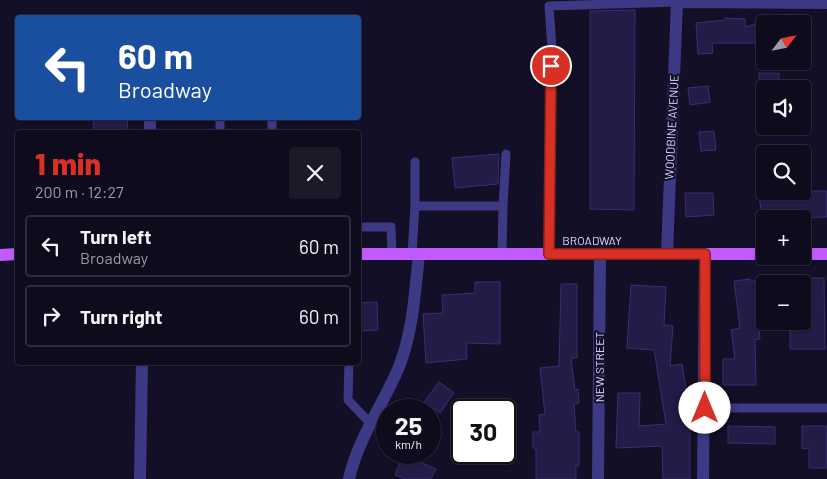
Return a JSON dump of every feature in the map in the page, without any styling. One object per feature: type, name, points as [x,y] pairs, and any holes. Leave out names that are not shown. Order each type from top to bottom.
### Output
[{"type":"main road","points":[[0,254],[15,254]]},
{"type":"main road","name":"BROADWAY","points":[[361,254],[756,254]]},
{"type":"main road","points":[[811,254],[827,254]]},
{"type":"street","points":[[677,2],[827,3]]},
{"type":"street","name":"WOODBINE AVENUE","points":[[667,253],[677,2]]},
{"type":"street","points":[[349,479],[358,450],[391,383],[404,351],[412,318],[415,254]]},
{"type":"street","name":"NEW STREET","points":[[598,479],[600,254]]},
{"type":"street","points":[[703,479],[705,254]]},
{"type":"street","points":[[140,479],[142,365]]},
{"type":"lane","points":[[549,254],[552,48],[550,6],[677,2]]},
{"type":"lane","points":[[502,253],[506,154]]},
{"type":"lane","points":[[415,162],[415,254]]},
{"type":"lane","points":[[415,206],[503,206]]},
{"type":"lane","points":[[361,227],[391,227],[392,254]]},
{"type":"lane","points":[[349,365],[348,400],[370,423]]},
{"type":"lane","points":[[705,408],[827,408]]},
{"type":"building","points":[[635,10],[634,210],[590,209],[590,11]]},
{"type":"building","points":[[725,18],[745,19],[745,27],[756,24],[756,43],[712,43],[713,53],[698,54],[696,23],[725,20]]},
{"type":"building","points":[[759,73],[779,73],[779,80],[759,80]]},
{"type":"building","points":[[708,86],[710,102],[690,105],[688,88]]},
{"type":"building","points":[[93,120],[127,120],[128,130],[94,130]]},
{"type":"building","points":[[714,131],[716,150],[701,151],[699,132]]},
{"type":"building","points":[[499,154],[498,184],[455,188],[452,158]]},
{"type":"building","points":[[811,191],[827,191],[827,217],[811,217],[811,210],[761,210],[760,200],[811,200]]},
{"type":"building","points":[[685,193],[713,193],[714,215],[686,217]]},
{"type":"building","points":[[811,278],[824,278],[825,349],[790,349],[790,330],[811,330]]},
{"type":"building","points":[[750,279],[751,281],[756,281],[756,330],[759,330],[760,339],[755,340],[756,385],[723,385],[723,359],[735,359],[731,330],[740,328],[734,281]]},
{"type":"building","points":[[475,282],[500,282],[500,344],[466,343],[467,359],[426,363],[423,314],[443,313],[442,295],[475,293]]},
{"type":"building","points":[[561,284],[577,284],[577,358],[571,358],[575,390],[578,389],[579,403],[574,404],[576,432],[579,432],[579,466],[576,466],[576,479],[536,479],[536,448],[533,448],[533,432],[540,432],[539,415],[545,414],[540,368],[559,366]]},
{"type":"building","points":[[631,285],[666,287],[664,325],[673,326],[670,366],[682,364],[687,394],[690,393],[690,479],[663,479],[662,446],[616,448],[618,393],[640,393],[639,426],[666,424],[654,350],[627,348]]},
{"type":"building","points":[[377,302],[378,330],[361,331],[361,303]]},
{"type":"building","points":[[439,382],[454,393],[441,412],[441,399],[426,399]]},
{"type":"building","points":[[728,426],[775,427],[775,444],[728,443]]},
{"type":"building","points":[[802,426],[827,426],[827,468],[809,468],[809,448],[802,449]]},
{"type":"building","points":[[399,464],[424,464],[436,469],[431,479],[405,479],[395,475]]},
{"type":"route","points":[[551,66],[549,254],[705,254],[705,408]]}]
